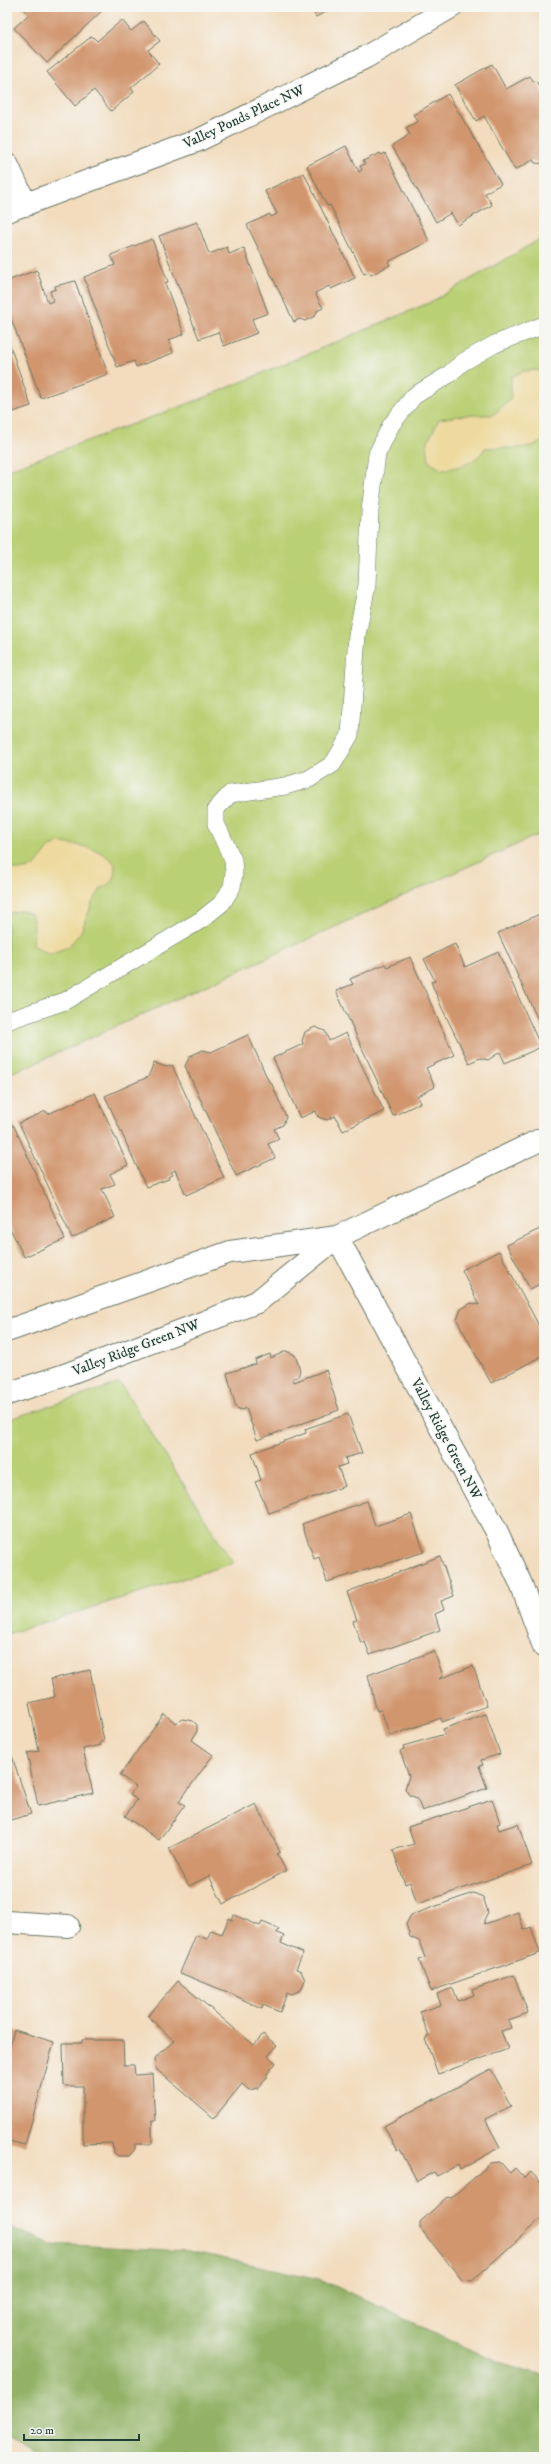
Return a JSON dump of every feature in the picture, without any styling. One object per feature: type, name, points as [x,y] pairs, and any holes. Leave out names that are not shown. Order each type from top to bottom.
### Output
[{"type":"street","name":"Valley Ponds Place NW","points":[[7,164],[16,208],[199,140],[366,57],[451,7]]},
{"type":"street","name":"Valley Ridge Green NW","points":[[7,1394],[62,1376],[256,1302],[337,1237],[544,1138]]},
{"type":"street","name":"Valley Ridge Green NW","points":[[7,1331],[230,1252],[337,1237]]},
{"type":"street","name":"Valley Ridge Green NW","points":[[337,1237],[496,1532],[521,1584],[544,1647]]},
{"type":"street","points":[[7,1922],[68,1926]]},
{"type":"lane","points":[[7,1021],[65,1001],[201,920],[222,903],[232,887],[233,880],[232,860],[216,824],[216,809],[230,794],[285,786],[308,779],[333,764],[350,735],[357,635],[367,585],[370,511],[377,454],[391,425],[414,396],[448,375],[463,362],[495,344],[544,324]]},
{"type":"green space","points":[[544,237],[544,832],[29,1066],[7,1074],[7,470],[201,399],[431,302]]},
{"type":"green space","points":[[120,1383],[233,1563],[7,1634],[7,1420]]},
{"type":"green space","points":[[7,2226],[51,2244],[189,2251],[320,2279],[502,2364],[544,2376],[544,2457],[42,2457],[7,2435]]},
{"type":"sand","points":[[544,370],[544,440],[531,446],[516,448],[485,448],[476,458],[466,464],[448,469],[442,470],[429,462],[427,443],[439,419],[467,415],[493,415],[511,399],[511,377],[524,371]]},
{"type":"sand","points":[[61,843],[90,848],[109,858],[115,864],[114,880],[101,889],[93,901],[81,932],[68,947],[49,954],[33,945],[34,923],[31,914],[21,910],[7,914],[7,868],[19,870],[34,867],[50,847]]},
{"type":"building","points":[[22,7],[106,7],[47,63],[14,28],[29,14]]},
{"type":"building","points":[[310,7],[335,7],[316,17]]},
{"type":"building","points":[[122,20],[131,31],[144,21],[160,41],[148,50],[159,64],[131,88],[134,92],[111,111],[94,90],[75,106],[47,72],[92,36],[97,41]]},
{"type":"building","points":[[492,64],[506,89],[530,76],[534,82],[536,81],[544,95],[544,164],[535,163],[533,160],[515,170],[484,116],[476,121],[455,85]]},
{"type":"building","points":[[448,94],[501,184],[485,193],[492,205],[458,225],[451,213],[436,222],[392,146],[410,135],[406,128],[418,121],[413,115]]},
{"type":"building","points":[[346,146],[359,172],[362,170],[360,166],[365,164],[363,161],[380,153],[381,155],[385,153],[429,241],[388,262],[390,265],[371,275],[369,272],[364,274],[330,205],[327,206],[307,166]]},
{"type":"building","points":[[304,173],[355,278],[331,289],[329,286],[315,293],[323,308],[317,311],[315,316],[305,321],[300,319],[294,322],[247,225],[270,214],[271,217],[277,214],[265,191]]},
{"type":"building","points":[[197,222],[209,254],[227,247],[229,254],[244,248],[268,313],[252,319],[257,333],[224,346],[218,332],[199,339],[159,236]]},
{"type":"building","points":[[152,239],[168,282],[165,283],[184,334],[169,340],[173,353],[136,367],[134,361],[117,367],[84,277],[115,265],[111,255]]},
{"type":"building","points":[[37,270],[48,303],[53,301],[50,291],[56,289],[55,286],[75,281],[108,374],[41,398],[7,308],[7,281]]},
{"type":"building","points":[[7,337],[31,406],[7,414]]},
{"type":"building","points":[[544,912],[544,1033],[498,933]]},
{"type":"building","points":[[455,944],[465,967],[498,952],[541,1047],[505,1063],[500,1052],[488,1060],[480,1058],[469,1063],[442,1008],[431,982],[435,981],[424,959]]},
{"type":"building","points":[[410,957],[454,1055],[426,1068],[435,1087],[417,1096],[420,1103],[393,1116],[336,991],[353,984],[350,979],[385,964],[387,967]]},
{"type":"building","points":[[315,1027],[325,1031],[329,1041],[346,1033],[384,1111],[343,1131],[335,1116],[327,1120],[318,1117],[316,1111],[300,1118],[273,1058],[303,1044],[302,1041],[305,1032]]},
{"type":"building","points":[[248,1035],[286,1117],[283,1125],[274,1129],[279,1139],[268,1144],[275,1158],[236,1176],[185,1066],[190,1056],[203,1050],[211,1052]]},
{"type":"building","points":[[154,1063],[167,1067],[172,1065],[224,1178],[186,1195],[175,1170],[171,1172],[173,1175],[168,1177],[169,1179],[146,1187],[105,1096],[148,1077]]},
{"type":"building","points":[[95,1093],[128,1165],[110,1174],[115,1184],[102,1189],[115,1217],[72,1238],[19,1123],[46,1111],[48,1114]]},
{"type":"building","points":[[7,1123],[14,1126],[65,1239],[24,1257],[7,1222]]},
{"type":"building","points":[[544,1227],[544,1282],[530,1289],[507,1245]]},
{"type":"building","points":[[499,1251],[544,1335],[544,1355],[491,1383],[457,1320],[461,1309],[471,1303],[479,1305],[462,1270]]},
{"type":"building","points":[[286,1351],[295,1355],[300,1370],[298,1377],[293,1378],[294,1382],[326,1370],[339,1410],[257,1440],[246,1408],[243,1410],[236,1408],[227,1373],[256,1364],[255,1360],[270,1354],[271,1358]]},
{"type":"building","points":[[348,1414],[362,1453],[345,1458],[347,1464],[338,1467],[345,1486],[269,1513],[255,1482],[261,1480],[252,1453],[306,1433],[305,1429]]},
{"type":"building","points":[[367,1501],[375,1526],[411,1514],[424,1552],[327,1582],[319,1557],[314,1559],[302,1524]]},
{"type":"building","points":[[440,1556],[454,1596],[441,1601],[444,1610],[435,1614],[440,1630],[370,1655],[365,1642],[361,1643],[353,1621],[357,1620],[347,1592]]},
{"type":"building","points":[[434,1651],[443,1676],[439,1679],[473,1666],[487,1706],[442,1722],[441,1718],[390,1736],[381,1710],[377,1711],[368,1675]]},
{"type":"building","points":[[90,1670],[104,1741],[100,1743],[101,1745],[83,1749],[93,1793],[38,1806],[27,1753],[39,1751],[29,1703],[55,1697],[51,1679]]},
{"type":"building","points":[[164,1714],[176,1723],[182,1719],[193,1721],[197,1725],[197,1731],[192,1740],[213,1755],[179,1802],[185,1805],[159,1840],[125,1816],[137,1800],[130,1794],[136,1787],[120,1775]]},
{"type":"building","points":[[486,1714],[500,1754],[481,1760],[483,1765],[479,1766],[487,1788],[422,1811],[417,1798],[409,1795],[405,1789],[409,1776],[400,1751],[404,1749],[403,1746],[445,1734],[443,1729]]},
{"type":"building","points":[[7,1741],[31,1814],[7,1821]]},
{"type":"building","points":[[492,1799],[500,1823],[497,1824],[499,1830],[518,1824],[532,1865],[417,1904],[410,1882],[405,1884],[393,1850],[414,1844],[408,1827]]},
{"type":"building","points":[[256,1804],[280,1852],[277,1854],[286,1871],[223,1904],[209,1876],[189,1886],[169,1848]]},
{"type":"building","points":[[473,1893],[483,1897],[488,1912],[484,1920],[485,1924],[518,1912],[524,1930],[531,1927],[540,1953],[431,1991],[419,1960],[425,1958],[419,1941],[410,1937],[406,1924],[411,1915]]},
{"type":"building","points":[[234,1915],[260,1926],[262,1922],[279,1929],[277,1933],[284,1936],[281,1943],[303,1953],[296,1969],[301,1971],[305,1980],[301,1990],[292,1994],[287,1993],[280,2012],[263,2005],[262,2009],[230,1993],[180,1973],[196,1935],[207,1939],[211,1930],[222,1934],[229,1918],[232,1920]]},
{"type":"building","points":[[514,1975],[528,2013],[508,2020],[511,2028],[501,2031],[508,2049],[438,2074],[425,2039],[429,2037],[420,2012],[441,2005],[437,1994],[453,1988],[458,2001],[474,1995],[472,1990]]},
{"type":"building","points":[[178,1981],[254,2045],[263,2034],[277,2046],[268,2056],[276,2063],[267,2074],[267,2078],[258,2088],[249,2090],[242,2084],[214,2118],[156,2069],[155,2058],[174,2041],[148,2016]]},
{"type":"building","points":[[14,2030],[54,2042],[25,2145],[9,2141],[7,2144],[7,2056]]},
{"type":"building","points":[[82,2040],[123,2040],[124,2065],[134,2065],[135,2075],[152,2074],[155,2121],[152,2121],[152,2144],[135,2144],[135,2149],[129,2156],[118,2156],[113,2151],[112,2143],[83,2144],[83,2086],[64,2086],[63,2043],[82,2043]]},
{"type":"building","points":[[491,2069],[511,2106],[485,2119],[500,2147],[460,2170],[458,2165],[437,2176],[434,2172],[417,2181],[400,2149],[397,2151],[384,2126]]},
{"type":"building","points":[[500,2162],[510,2173],[515,2168],[524,2178],[531,2172],[544,2186],[544,2216],[472,2281],[462,2280],[420,2228],[420,2222],[447,2197],[451,2198],[491,2163]]}]
